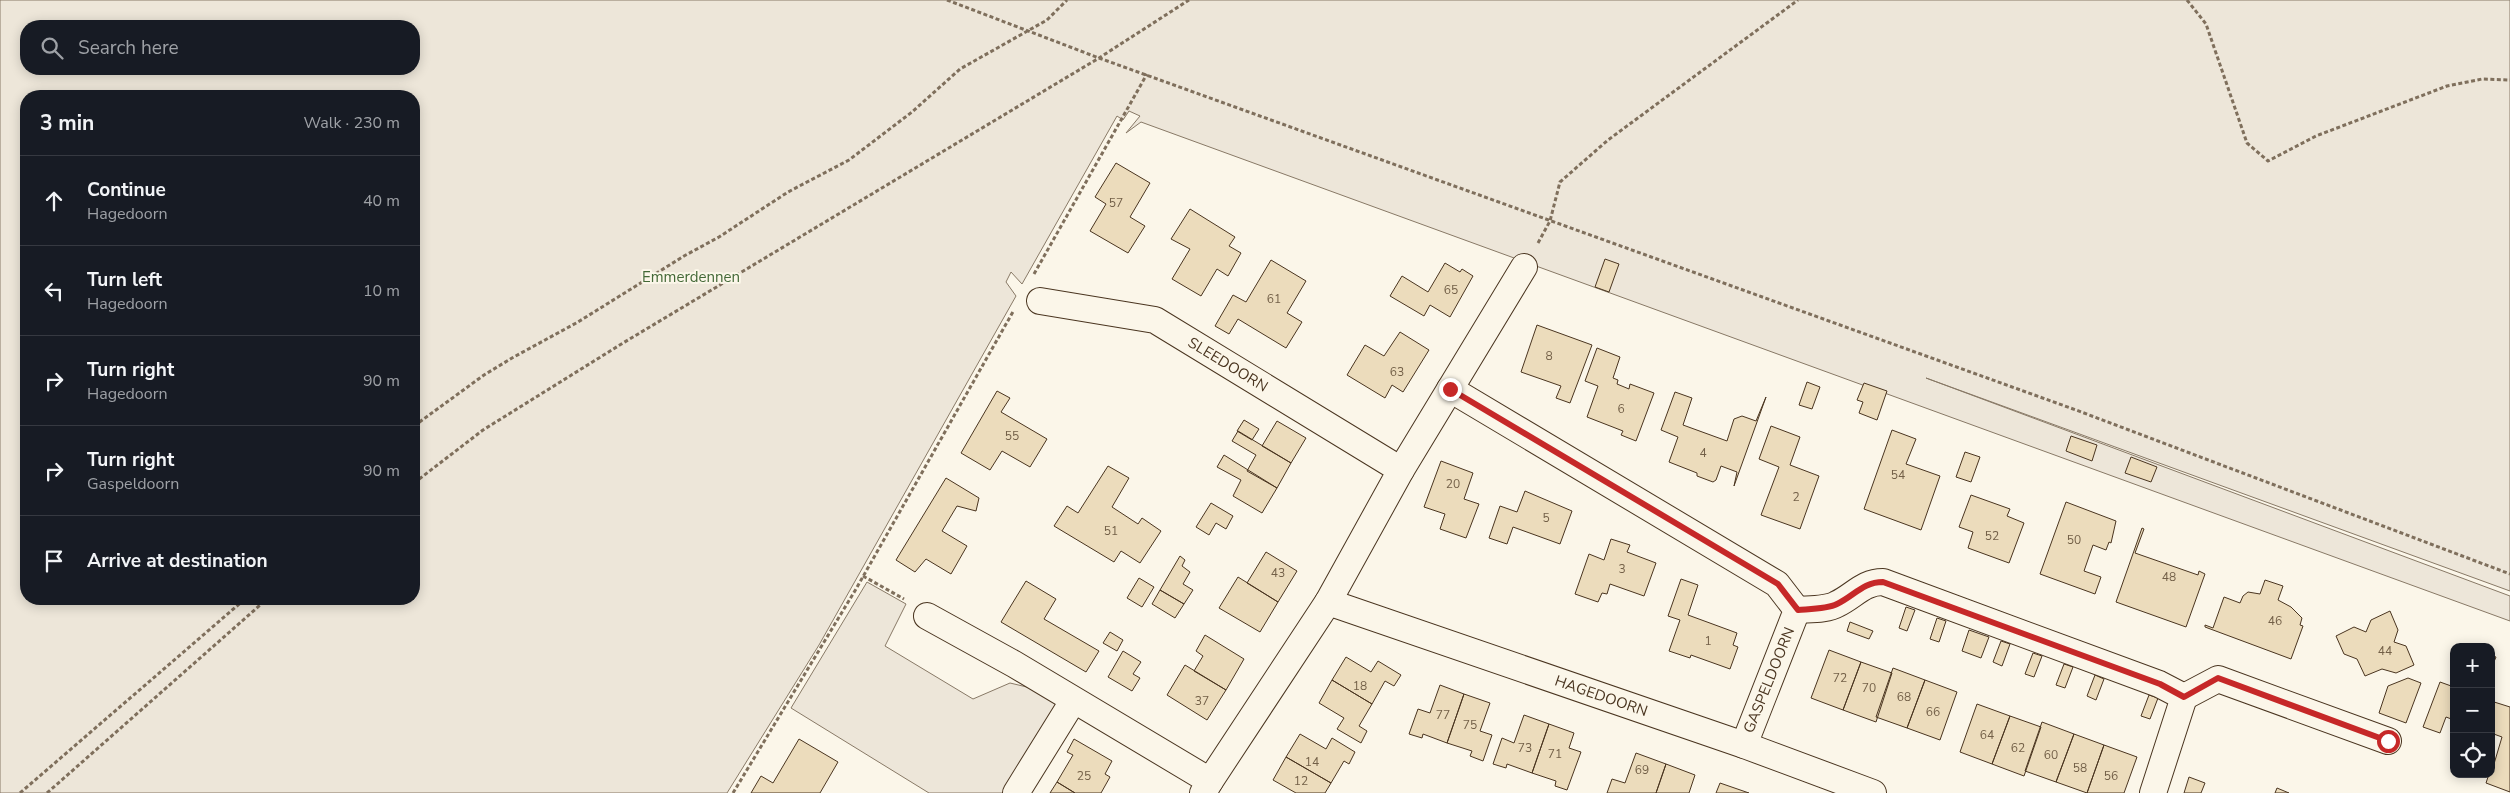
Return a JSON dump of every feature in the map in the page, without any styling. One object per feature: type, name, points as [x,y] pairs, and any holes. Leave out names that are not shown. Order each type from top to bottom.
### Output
[{"type":"street","points":[[927,616],[1014,664],[1206,787],[1328,602],[1401,470],[1524,267]]},
{"type":"street","name":"SLEEDOORN","points":[[1030,301],[1155,320],[1401,470]]},
{"type":"street","name":"GASPELDOORN","points":[[1450,389],[1778,584],[1798,610],[1744,745]]},
{"type":"street","points":[[1798,610],[1836,605],[1863,586],[1874,582],[1883,582],[2160,684],[2184,697]]},
{"type":"street","name":"HAGEDOORN","points":[[1328,602],[1744,745],[1873,793]]},
{"type":"street","points":[[2153,793],[2184,697],[2218,678],[2388,741]]},
{"type":"street","points":[[1016,793],[1073,701]]},
{"type":"path","points":[[947,0],[1100,58],[2076,410],[2510,574]]},
{"type":"path","points":[[420,422],[484,375],[578,322],[684,256],[720,237],[788,192],[849,160],[912,112],[960,69],[1047,20],[1067,0]]},
{"type":"path","points":[[420,478],[483,430],[623,343],[1100,58],[1189,0]]},
{"type":"path","points":[[1550,221],[1560,182],[1608,140],[1798,0]]},
{"type":"path","points":[[2187,0],[2206,24],[2247,143],[2268,161],[2316,136],[2447,86],[2482,79],[2510,80]]},
{"type":"path","points":[[1033,276],[1147,74]]},
{"type":"path","points":[[733,793],[1030,301]]},
{"type":"path","points":[[863,576],[907,600],[927,616]]},
{"type":"path","points":[[20,793],[238,605]]},
{"type":"path","points":[[47,793],[260,605]]},
{"type":"green space","name":"Emmerdennen","points":[[0,0],[2510,0],[2510,591],[1926,378],[2510,596],[2510,621],[1141,122],[1126,133],[1140,116],[1129,111],[1123,120],[1117,116],[1022,284],[1011,272],[1006,282],[1016,296],[819,645],[727,793],[0,793]]},
{"type":"green space","points":[[867,582],[906,604],[885,646],[973,699],[1010,683],[1031,688],[1060,705],[1007,793],[929,793],[791,708]]},
{"type":"building","points":[[1116,163],[1150,183],[1130,217],[1145,226],[1128,253],[1090,231],[1106,204],[1095,197]]},
{"type":"building","points":[[1190,209],[1235,237],[1229,246],[1241,253],[1228,276],[1217,269],[1201,296],[1172,279],[1190,249],[1171,239]]},
{"type":"building","points":[[1605,259],[1619,264],[1609,292],[1595,287]]},
{"type":"building","points":[[1271,260],[1306,281],[1287,313],[1302,322],[1286,348],[1238,319],[1229,334],[1215,326],[1233,295],[1246,302]]},
{"type":"building","points":[[1445,263],[1460,272],[1462,269],[1473,276],[1450,317],[1430,305],[1424,316],[1390,296],[1402,276],[1428,292]]},
{"type":"building","points":[[1537,325],[1592,345],[1570,403],[1556,398],[1561,386],[1521,372]]},
{"type":"building","points":[[1400,332],[1429,350],[1403,392],[1392,385],[1385,398],[1347,375],[1365,345],[1384,356]]},
{"type":"building","points":[[1597,348],[1620,357],[1613,378],[1618,380],[1617,384],[1629,389],[1630,384],[1654,393],[1636,441],[1621,435],[1623,431],[1587,417],[1598,386],[1585,381]]},
{"type":"building","points":[[1807,382],[1820,387],[1812,409],[1799,405]]},
{"type":"building","points":[[1864,383],[1887,391],[1877,420],[1859,413],[1863,402],[1857,400]]},
{"type":"building","points":[[997,391],[1010,398],[1001,412],[1047,439],[1030,467],[1002,451],[990,470],[961,453]]},
{"type":"building","points":[[1675,392],[1692,398],[1683,425],[1727,441],[1734,419],[1742,416],[1756,421],[1766,397],[1734,486],[1737,472],[1721,466],[1716,480],[1713,482],[1697,476],[1697,473],[1669,462],[1678,437],[1661,430]]},
{"type":"building","points":[[1244,420],[1259,429],[1252,440],[1237,431]]},
{"type":"building","points":[[1277,421],[1306,438],[1291,463],[1262,446]]},
{"type":"building","points":[[1771,426],[1800,437],[1790,465],[1819,476],[1800,529],[1761,515],[1779,467],[1759,459]]},
{"type":"building","points":[[1892,430],[1916,439],[1906,464],[1940,476],[1921,530],[1864,509]]},
{"type":"building","points":[[1238,431],[1291,463],[1277,488],[1247,471],[1256,455],[1232,441]]},
{"type":"building","points":[[2071,436],[2097,445],[2092,461],[2066,451]]},
{"type":"building","points":[[1965,452],[1980,457],[1971,482],[1956,477]]},
{"type":"building","points":[[1224,455],[1277,488],[1262,513],[1233,496],[1241,480],[1217,467]]},
{"type":"building","points":[[2131,457],[2157,467],[2151,482],[2125,473]]},
{"type":"building","points":[[1441,461],[1473,473],[1464,499],[1479,504],[1466,538],[1440,529],[1445,514],[1424,507]]},
{"type":"building","points":[[1108,466],[1129,478],[1112,507],[1138,524],[1142,518],[1161,531],[1140,563],[1121,551],[1114,562],[1054,526],[1067,506],[1078,513]]},
{"type":"building","points":[[946,478],[979,498],[976,511],[957,506],[942,531],[967,546],[951,574],[926,559],[915,572],[896,560]]},
{"type":"building","points":[[1525,491],[1572,511],[1560,544],[1513,527],[1507,544],[1489,538],[1500,506],[1517,512]]},
{"type":"building","points":[[1971,495],[2010,509],[2007,516],[2024,523],[2009,563],[1968,548],[1973,532],[1959,527]]},
{"type":"building","points":[[2066,502],[2116,521],[2111,543],[2109,542],[2106,550],[2093,545],[2084,571],[2101,577],[2095,594],[2040,574]]},
{"type":"building","points":[[1211,503],[1233,516],[1226,529],[1216,523],[1209,535],[1196,527]]},
{"type":"building","points":[[2142,528],[2144,529],[2135,553],[2198,575],[2199,571],[2205,574],[2186,627],[2116,602]]},
{"type":"building","points":[[1611,539],[1630,545],[1627,552],[1656,563],[1644,596],[1610,584],[1607,594],[1602,593],[1598,602],[1575,594],[1589,554],[1604,560]]},
{"type":"building","points":[[1266,552],[1297,571],[1278,602],[1247,583]]},
{"type":"building","points":[[1180,556],[1185,560],[1182,566],[1190,572],[1183,584],[1193,590],[1184,604],[1160,590]]},
{"type":"building","points":[[1238,577],[1278,602],[1260,632],[1219,608]]},
{"type":"building","points":[[1139,578],[1154,587],[1142,607],[1127,598]]},
{"type":"building","points":[[1681,579],[1698,585],[1688,615],[1737,633],[1733,645],[1738,647],[1730,669],[1691,655],[1690,658],[1669,651],[1680,620],[1668,616]]},
{"type":"building","points":[[2265,580],[2283,586],[2278,600],[2291,607],[2302,618],[2300,625],[2303,626],[2291,659],[2205,627],[2205,625],[2213,628],[2224,597],[2240,603],[2243,596],[2248,592],[2260,594]]},
{"type":"building","points":[[1026,581],[1056,599],[1044,619],[1099,651],[1086,672],[1001,622]]},
{"type":"building","points":[[1160,590],[1184,604],[1175,618],[1152,604]]},
{"type":"building","points":[[1906,607],[1915,610],[1907,631],[1899,628]]},
{"type":"building","points":[[2390,611],[2398,630],[2394,642],[2406,646],[2414,665],[2396,673],[2382,669],[2365,676],[2357,659],[2344,654],[2336,636],[2354,627],[2366,632],[2371,620]]},
{"type":"building","points":[[1937,618],[1946,621],[1939,642],[1930,639]]},
{"type":"building","points":[[1850,622],[1873,631],[1869,639],[1847,631]]},
{"type":"building","points":[[1969,630],[1989,637],[1981,658],[1962,651]]},
{"type":"building","points":[[1110,632],[1123,640],[1117,651],[1103,643]]},
{"type":"building","points":[[1205,635],[1244,659],[1226,690],[1194,671],[1203,656],[1196,651]]},
{"type":"building","points":[[2001,641],[2010,644],[2002,666],[1993,662]]},
{"type":"building","points":[[1829,650],[1861,662],[1843,710],[1811,698]]},
{"type":"building","points":[[1123,651],[1141,662],[1133,674],[1140,678],[1132,691],[1108,677]]},
{"type":"building","points":[[2033,653],[2042,656],[2034,677],[2025,674]]},
{"type":"building","points":[[1346,657],[1371,672],[1378,661],[1401,675],[1394,686],[1385,681],[1372,704],[1332,680]]},
{"type":"building","points":[[1861,662],[1892,673],[1876,722],[1843,710]]},
{"type":"building","points":[[2064,664],[2073,667],[2065,688],[2056,685]]},
{"type":"building","points":[[1185,665],[1226,690],[1207,720],[1167,695]]},
{"type":"building","points":[[1893,668],[1925,680],[1907,728],[1876,717]]},
{"type":"building","points":[[2095,675],[2104,679],[2096,700],[2087,696]]},
{"type":"building","points":[[2408,678],[2421,683],[2406,723],[2379,713],[2388,686]]},
{"type":"building","points":[[1332,680],[1372,704],[1359,726],[1367,731],[1361,743],[1337,729],[1344,718],[1319,703]]},
{"type":"building","points":[[1925,680],[1957,692],[1940,740],[1907,728]]},
{"type":"building","points":[[2440,682],[2450,686],[2450,718],[2446,717],[2440,733],[2423,727]]},
{"type":"building","points":[[1440,685],[1464,694],[1447,743],[1423,734],[1422,738],[1409,734],[1418,709],[1430,713]]},
{"type":"building","points":[[1464,694],[1490,703],[1480,731],[1492,735],[1483,761],[1470,756],[1472,751],[1447,743]]},
{"type":"building","points":[[2149,695],[2158,698],[2150,719],[2141,716]]},
{"type":"building","points":[[2495,702],[2510,707],[2510,792],[2486,783],[2488,778],[2495,778],[2495,761],[2502,737],[2495,734]]},
{"type":"building","points":[[1977,704],[2010,716],[1992,764],[1960,752]]},
{"type":"building","points":[[1524,715],[1549,724],[1532,773],[1507,764],[1506,768],[1493,764],[1502,738],[1514,743]]},
{"type":"building","points":[[2010,716],[2041,727],[2024,776],[1992,764]]},
{"type":"building","points":[[2042,722],[2074,734],[2056,782],[2025,771]]},
{"type":"building","points":[[1549,724],[1574,733],[1569,748],[1581,752],[1567,790],[1555,786],[1556,781],[1532,773]]},
{"type":"building","points":[[1300,734],[1326,749],[1332,738],[1355,752],[1349,764],[1344,761],[1331,783],[1286,757]]},
{"type":"building","points":[[2074,734],[2104,745],[2087,793],[2056,782]]},
{"type":"building","points":[[799,739],[838,762],[820,793],[751,793],[761,776],[773,783]]},
{"type":"building","points":[[1074,739],[1112,761],[1105,774],[1110,777],[1101,793],[1075,793],[1057,782],[1073,755],[1067,752]]},
{"type":"building","points":[[2104,745],[2137,757],[2124,793],[2087,793]]},
{"type":"building","points":[[1636,753],[1666,764],[1656,793],[1607,793],[1612,779],[1625,783]]},
{"type":"building","points":[[1286,757],[1331,783],[1325,793],[1296,793],[1273,780]]},
{"type":"building","points":[[1666,764],[1695,775],[1689,793],[1656,793]]},
{"type":"building","points":[[2189,777],[2205,783],[2201,793],[2184,793]]},
{"type":"building","points":[[1057,782],[1075,793],[1050,793]]},
{"type":"building","points":[[1720,783],[1749,793],[1716,793]]},
{"type":"building","points":[[2277,788],[2289,793],[2275,793]]},
{"type":"route","points":[[1450,389],[1778,584],[1798,610],[1836,605],[1863,586],[1874,582],[1883,582],[2160,684],[2184,697],[2218,678],[2388,741]]}]
